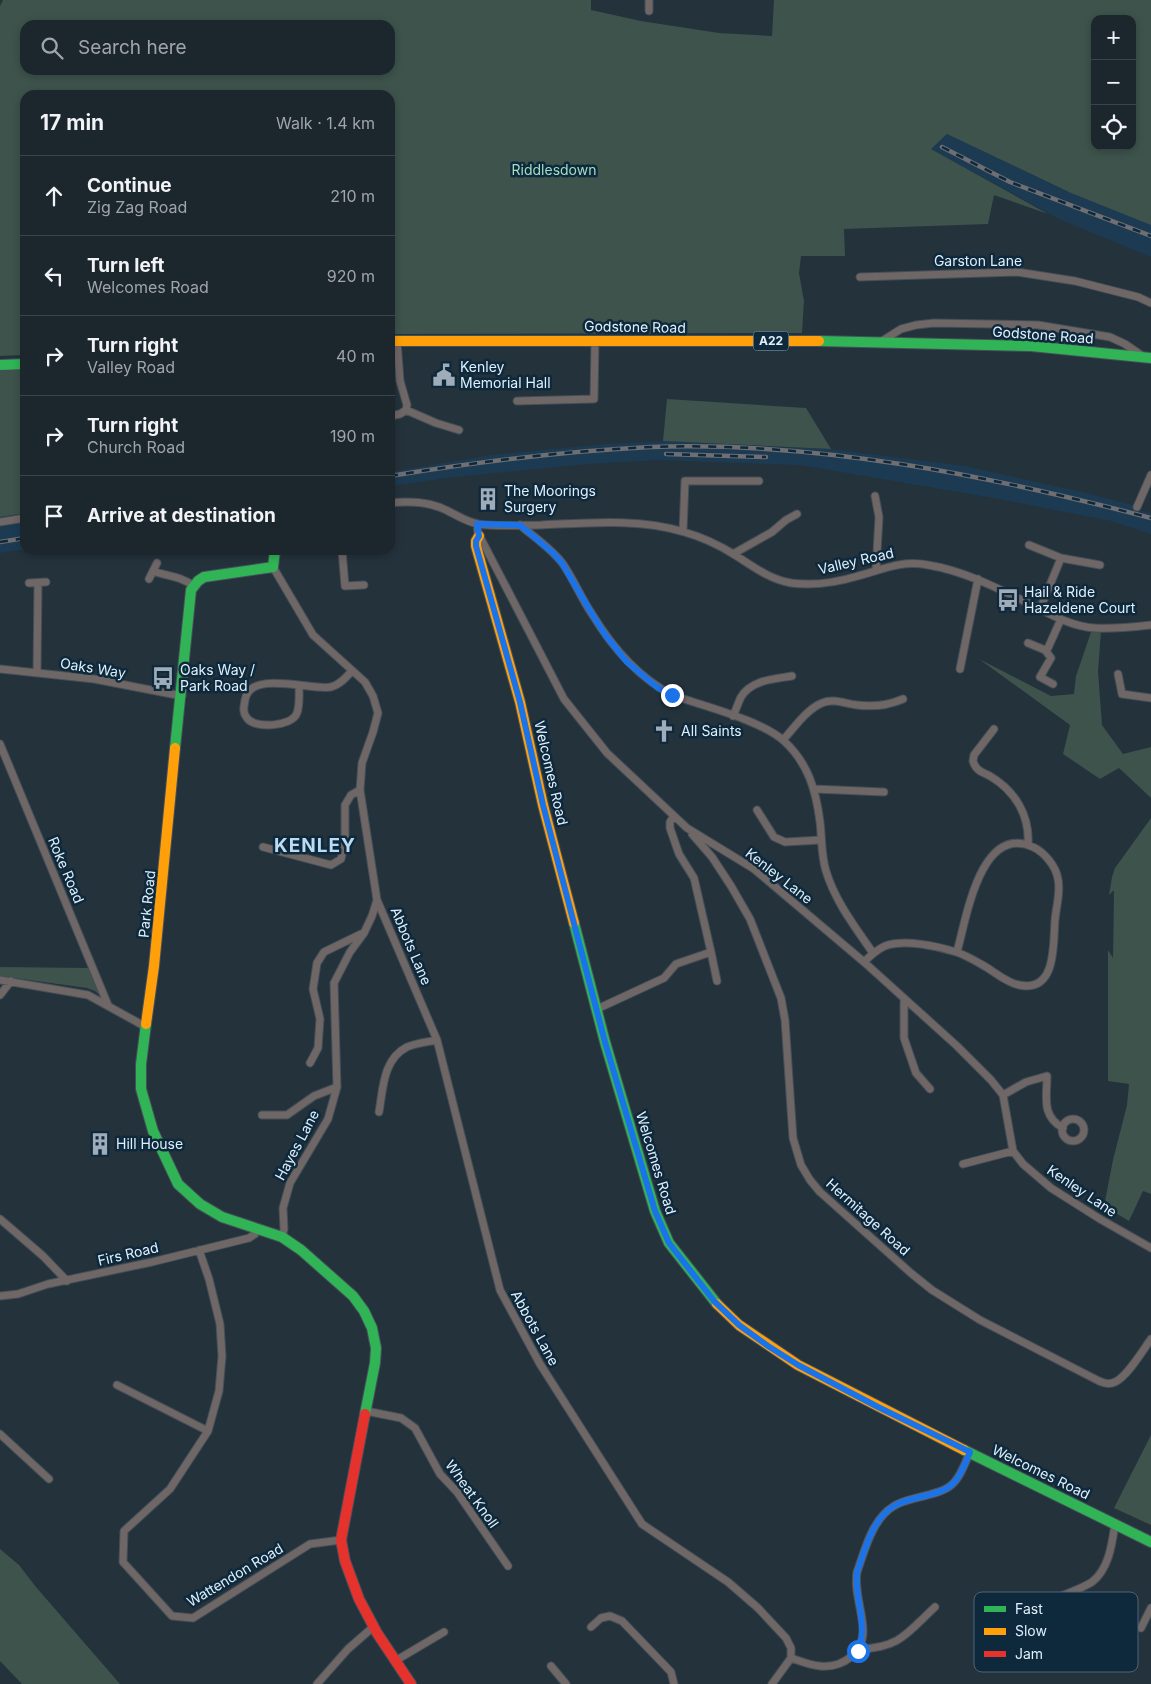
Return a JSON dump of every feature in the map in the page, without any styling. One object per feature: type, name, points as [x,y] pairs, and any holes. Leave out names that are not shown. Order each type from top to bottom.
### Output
[{"type":"main road","name":"Godstone Road","points":[[395,341],[880,343],[1031,346],[1147,358]]},
{"type":"main road","points":[[0,365],[20,364]]},
{"type":"main road","name":"Welcomes Road","points":[[479,536],[476,546],[520,702],[543,805],[597,1009],[644,1178],[661,1227],[669,1243],[714,1301],[739,1325],[798,1365],[878,1407],[1151,1542]]},
{"type":"main road","points":[[194,586],[204,577],[273,567],[274,555]]},
{"type":"main road","name":"Park Road","points":[[194,586],[190,595],[182,696],[154,966],[141,1064],[141,1088],[153,1131],[178,1184],[200,1204],[222,1217],[282,1237]]},
{"type":"main road","points":[[282,1237],[301,1250],[353,1296],[364,1311],[372,1328],[376,1348],[375,1363],[341,1540],[344,1559],[360,1604],[372,1628],[411,1684]]},
{"type":"street","points":[[649,0],[649,11]]},
{"type":"street","name":"Garston Lane","points":[[860,277],[1017,272],[1075,281],[1138,297],[1151,304]]},
{"type":"street","name":"Godstone Road","points":[[880,343],[900,328],[916,325],[934,323],[1038,325],[1110,337],[1147,358]]},
{"type":"street","points":[[517,401],[594,399],[595,341]]},
{"type":"street","points":[[395,348],[400,381],[407,405],[406,410],[395,415]]},
{"type":"street","points":[[406,410],[436,423],[459,430]]},
{"type":"street","points":[[1137,507],[1151,475]]},
{"type":"street","points":[[683,531],[685,481],[759,482]]},
{"type":"street","points":[[875,496],[879,517],[876,570]]},
{"type":"street","points":[[395,503],[422,503],[447,510],[477,524]]},
{"type":"street","points":[[733,554],[772,532],[797,514]]},
{"type":"street","points":[[0,522],[20,519]]},
{"type":"street","name":"Valley Road","points":[[477,524],[520,525],[601,522],[640,524],[683,531],[709,541],[774,579],[806,584],[851,578],[896,564],[928,564],[978,579],[1060,619],[1094,628],[1151,625]]},
{"type":"street","name":"Kenley Lane","points":[[477,524],[479,536],[564,699],[607,753],[686,828],[754,869],[864,962],[957,1046],[991,1080],[1003,1095]]},
{"type":"street","points":[[520,525],[562,563],[592,614],[627,662],[658,688],[672,695],[763,727],[783,740],[806,768],[815,789],[826,870],[837,899],[873,953]]},
{"type":"street","points":[[1029,545],[1061,558],[1100,565]]},
{"type":"street","points":[[342,555],[345,586],[364,585]]},
{"type":"street","points":[[1040,609],[1061,558]]},
{"type":"street","points":[[150,579],[157,563]]},
{"type":"street","name":"Hayes Lane","points":[[273,567],[313,635],[365,682],[373,696],[378,713],[362,763],[360,790],[377,900],[364,933],[350,952],[334,983],[337,1087],[328,1119],[290,1183],[283,1208],[284,1229],[282,1237]]},
{"type":"street","points":[[153,571],[164,575],[180,577],[194,586]]},
{"type":"street","points":[[960,669],[978,579]]},
{"type":"street","points":[[29,583],[46,582]]},
{"type":"street","points":[[37,672],[38,583]]},
{"type":"street","points":[[1045,650],[1048,648],[1060,619]]},
{"type":"street","points":[[1028,643],[1045,650],[1050,658],[1040,677],[1053,684]]},
{"type":"street","name":"Oaks Way","points":[[0,669],[94,679],[182,696]]},
{"type":"street","points":[[299,686],[297,714],[285,724],[255,724],[248,720],[243,712],[246,696],[256,685],[289,683],[299,686],[334,687],[352,671]]},
{"type":"street","points":[[1118,674],[1122,694],[1151,698]]},
{"type":"street","points":[[733,716],[741,697],[751,688],[767,680],[792,676]]},
{"type":"street","points":[[783,740],[812,709],[822,703],[829,701],[858,706],[874,706],[893,703],[902,699]]},
{"type":"street","points":[[994,729],[974,755],[973,761],[978,771],[990,776],[1005,787],[1019,802],[1026,817],[1029,832],[1028,845]]},
{"type":"street","name":"Roke Road","points":[[0,744],[108,1005]]},
{"type":"street","points":[[815,789],[884,792]]},
{"type":"street","points":[[263,847],[331,865],[341,860],[345,842],[345,805],[351,795],[360,790]]},
{"type":"street","points":[[757,810],[774,837],[785,842],[821,840]]},
{"type":"street","points":[[674,816],[670,822],[670,828],[678,854],[694,878],[717,981]]},
{"type":"street","name":"Hermitage Road","points":[[686,828],[712,857],[732,886],[750,919],[778,990],[785,1020],[793,1138],[802,1166],[820,1192],[932,1290],[980,1320],[1099,1381],[1109,1384],[1116,1382],[1123,1376],[1151,1340]]},
{"type":"street","points":[[864,962],[873,953],[892,944],[912,943],[957,952],[1013,984],[1020,986],[1035,985],[1047,974],[1054,950],[1058,878],[1053,867],[1037,849],[1017,843],[1007,846],[998,850],[985,866],[978,879],[957,952]]},
{"type":"street","name":"Abbots Lane","points":[[377,900],[437,1040],[500,1290],[540,1364],[642,1524],[728,1582],[758,1608],[786,1638],[791,1648],[791,1658]]},
{"type":"street","points":[[310,1063],[318,1048],[320,1019],[313,989],[317,963],[324,952],[364,933]]},
{"type":"street","points":[[597,1009],[664,978],[676,964],[711,952]]},
{"type":"street","points":[[0,980],[88,995],[146,1027]]},
{"type":"street","points":[[0,995],[12,981]]},
{"type":"street","points":[[904,998],[904,1038],[916,1073],[930,1089]]},
{"type":"street","points":[[379,1112],[385,1075],[392,1060],[409,1046],[437,1040]]},
{"type":"street","points":[[963,1164],[1013,1151],[1003,1095],[1026,1082],[1047,1076],[1046,1107],[1050,1117],[1063,1128]]},
{"type":"street","points":[[262,1115],[287,1115],[314,1096],[337,1087]]},
{"type":"street","name":"Kenley Lane","points":[[1013,1151],[1024,1164],[1051,1188],[1100,1220],[1151,1248]]},
{"type":"street","points":[[0,1219],[43,1256],[67,1281]]},
{"type":"street","name":"Firs Road","points":[[0,1296],[18,1294],[48,1284],[249,1238],[255,1234],[257,1229]]},
{"type":"street","name":"Wattendon Road","points":[[199,1250],[209,1279],[220,1324],[222,1356],[219,1391],[208,1431],[170,1489],[124,1531],[123,1562],[172,1616],[193,1618],[310,1544],[341,1540]]},
{"type":"street","points":[[117,1385],[208,1431]]},
{"type":"street","name":"Wheat Knoll","points":[[366,1411],[401,1418],[415,1428],[440,1474],[457,1492],[508,1566]]},
{"type":"street","points":[[0,1434],[49,1479]]},
{"type":"street","points":[[772,1684],[791,1658],[806,1664],[831,1667],[848,1660],[859,1649],[863,1628],[856,1579],[873,1530],[884,1514],[893,1506],[949,1488],[962,1470],[970,1452]]},
{"type":"street","points":[[1068,1592],[1091,1582],[1098,1576],[1104,1567],[1112,1545],[1115,1524]]},
{"type":"street","points":[[859,1649],[873,1649],[897,1642],[935,1607]]},
{"type":"street","points":[[1141,1628],[1151,1608]]},
{"type":"street","points":[[591,1627],[601,1618],[610,1616],[622,1621],[671,1672],[674,1684]]},
{"type":"street","points":[[317,1684],[348,1649],[372,1628]]},
{"type":"street","points":[[395,1661],[444,1632]]},
{"type":"street","points":[[551,1666],[566,1684]]},
{"type":"shaded area","points":[[947,134],[1071,193],[1151,223],[1151,257],[1059,219],[931,149]]},
{"type":"shaded area","points":[[663,441],[831,449],[964,466],[1136,506],[1138,510],[1151,513],[1151,534],[1111,521],[994,498],[800,465],[656,460],[588,464],[455,477],[395,485],[395,471],[492,455],[605,444]]},
{"type":"shaded area","points":[[20,524],[20,550],[0,553],[0,527]]},
{"type":"green space","name":"Riddlesdown","points":[[3,0],[591,0],[591,10],[641,21],[719,33],[772,36],[774,0],[1151,0],[1151,225],[1071,193],[947,134],[931,149],[1048,214],[994,195],[988,224],[844,229],[845,256],[801,256],[799,273],[804,301],[802,333],[395,334],[395,90],[20,90],[20,355],[0,356],[0,6]]},
{"type":"green space","points":[[20,367],[20,514],[0,517],[0,368]]},
{"type":"green space","points":[[667,399],[806,408],[831,449],[663,441]]},
{"type":"green space","points":[[1091,632],[1101,632],[1098,671],[1102,725],[1123,754],[1151,747],[1151,798],[1119,768],[1100,779],[1063,754],[1070,725],[979,659],[1051,696],[1074,694],[1076,676]]},
{"type":"green space","points":[[1151,818],[1151,1194],[1143,1191],[1129,1221],[1104,1206],[1127,1105],[1129,1084],[1108,1081],[1108,950],[1113,958],[1114,890],[1109,895],[1115,868]]},
{"type":"green space","points":[[0,967],[90,968],[104,999],[95,991],[87,988],[0,976]]},
{"type":"green space","points":[[1151,1435],[1151,1525],[1114,1508]]},
{"type":"green space","points":[[0,1549],[19,1565],[120,1684],[22,1684],[0,1661]]},
{"type":"railway","points":[[942,147],[1010,182],[1151,236]]},
{"type":"railway","points":[[395,475],[455,466],[585,451],[651,447],[777,450],[904,464],[967,475],[1151,518]]},
{"type":"railway","points":[[666,454],[766,457]]},
{"type":"railway","points":[[0,542],[20,539]]},
{"type":"traffic: fast","points":[[819,341],[1031,346],[1151,358]]},
{"type":"traffic: fast","points":[[0,365],[20,364]]},
{"type":"traffic: fast","points":[[175,748],[191,590],[204,577],[273,567],[274,555]]},
{"type":"traffic: fast","points":[[574,923],[605,1042],[655,1211],[669,1243],[717,1304]]},
{"type":"traffic: fast","points":[[146,1024],[141,1064],[141,1089],[153,1131],[178,1184],[200,1204],[222,1217],[282,1237],[301,1250],[353,1296],[364,1311],[372,1328],[376,1348],[365,1414]]},
{"type":"traffic: fast","points":[[964,1450],[1151,1542]]},
{"type":"traffic: slow","points":[[395,341],[819,341]]},
{"type":"traffic: slow","points":[[479,536],[476,546],[520,702],[543,805],[574,923]]},
{"type":"traffic: slow","points":[[146,1024],[154,966],[175,748]]},
{"type":"traffic: slow","points":[[717,1304],[739,1325],[798,1365],[964,1450]]},
{"type":"traffic: jam","points":[[365,1414],[341,1540],[345,1561],[359,1599],[377,1633],[411,1684]]},
{"type":"place","name":"Kenley Memorial Hall","points":[[444,375]]},
{"type":"place","name":"The Moorings Surgery","points":[[488,499]]},
{"type":"place","name":"Hail & Ride Hazeldene Court","points":[[1008,600]]},
{"type":"place","name":"Oaks Way / Park Road","points":[[163,678]]},
{"type":"place","name":"All Saints","points":[[664,731]]},
{"type":"place","name":"Hill House","points":[[100,1144]]},
{"type":"district","name":"KENLEY","points":[[315,845]]},
{"type":"route","points":[[672,695],[658,688],[627,662],[606,636],[562,563],[553,553],[520,525],[477,524],[479,536],[476,546],[520,702],[543,805],[605,1042],[644,1178],[661,1227],[669,1243],[714,1301],[739,1325],[768,1346],[798,1365],[904,1421],[970,1452],[957,1480],[949,1488],[893,1506],[884,1514],[873,1530],[856,1579],[863,1628],[858,1651]]}]
